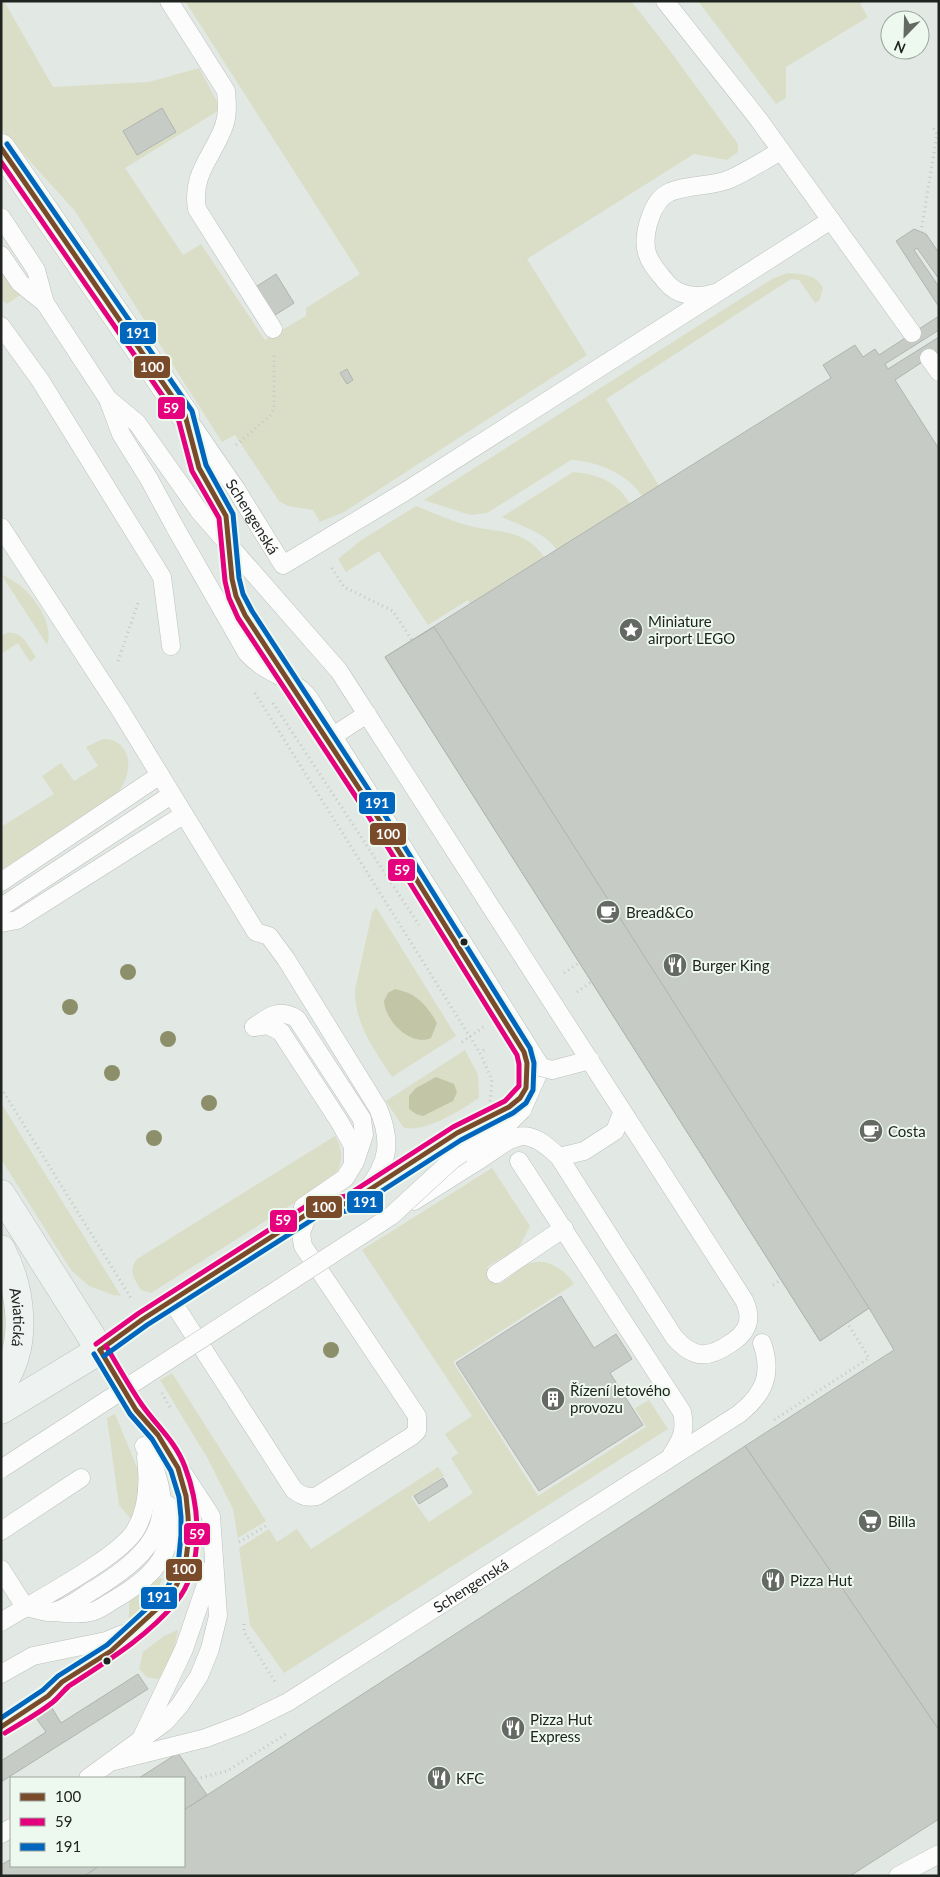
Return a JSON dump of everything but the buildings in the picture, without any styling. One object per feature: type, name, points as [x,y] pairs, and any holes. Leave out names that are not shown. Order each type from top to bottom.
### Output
[{"type":"main road","points":[[1,1194],[100,1350],[1,1410]]},
{"type":"main road","name":"Aviatická","points":[[1,1249],[18,1290],[19,1327],[13,1360],[7,1376],[1,1385]]},
{"type":"street","name":"Schengenská","points":[[1,148],[42,204],[184,415]]},
{"type":"lane","points":[[169,1],[226,91],[228,108],[224,126],[197,178],[194,194],[197,209],[273,329]]},
{"type":"lane","points":[[665,1],[781,151],[924,350]]},
{"type":"lane","points":[[781,151],[729,180],[684,187],[668,193],[659,201],[650,220],[646,235],[647,253],[656,269],[668,284],[681,292],[695,296],[707,296],[721,291],[831,220]]},
{"type":"lane","points":[[1,217],[36,270],[45,303]]},
{"type":"lane","points":[[1,255],[20,283],[45,303],[108,398],[121,434],[149,479],[206,585],[246,653],[261,667],[304,691],[541,1067],[552,1070],[590,1060]]},
{"type":"lane","name":"Schengenská","points":[[184,415],[236,489],[282,565],[406,491],[721,291]]},
{"type":"lane","points":[[1,326],[40,380],[162,577],[171,646]]},
{"type":"lane","points":[[1,1469],[513,1139],[532,1136],[542,1141],[559,1157],[674,1337],[682,1346],[690,1351],[710,1355],[717,1353],[742,1336],[750,1321],[744,1300],[339,671],[200,512],[137,423],[108,398]]},
{"type":"lane","points":[[184,415],[199,468],[226,516]]},
{"type":"lane","points":[[1,527],[160,775],[256,932],[269,936],[286,959],[378,1108],[387,1133],[388,1144],[382,1166],[366,1191]]},
{"type":"lane","points":[[333,736],[367,714]]},
{"type":"lane","points":[[1,882],[160,775]]},
{"type":"lane","points":[[1,907],[171,795]]},
{"type":"lane","points":[[1,923],[17,920],[183,815]]},
{"type":"lane","points":[[254,1026],[276,1013],[282,1012],[297,1019],[362,1119],[364,1135],[363,1144],[353,1165],[340,1183],[303,1207],[275,1235]]},
{"type":"lane","points":[[391,1216],[452,1160],[510,1122],[522,1110],[541,1067]]},
{"type":"lane","points":[[559,1157],[584,1151],[615,1131],[622,1113]]},
{"type":"lane","points":[[100,1350],[172,1301],[308,1214],[322,1207],[349,1203],[457,1133]]},
{"type":"lane","points":[[519,1161],[682,1412],[685,1425],[683,1438],[669,1459]]},
{"type":"lane","points":[[172,1301],[261,1441],[294,1490],[300,1495],[309,1498],[317,1496],[412,1436],[417,1431],[417,1416],[303,1246],[301,1233],[308,1214]]},
{"type":"lane","points":[[496,1274],[564,1228]]},
{"type":"lane","name":"Schengenská","points":[[114,1761],[206,1738],[243,1724],[288,1702],[669,1459],[750,1405],[766,1380],[768,1366],[762,1343]]},
{"type":"lane","points":[[1,1622],[108,1556],[131,1536],[145,1505],[147,1478],[144,1446],[136,1410],[158,1435],[178,1468],[212,1516],[218,1616],[210,1649],[199,1676],[180,1705],[166,1722],[138,1744],[90,1777]]},
{"type":"lane","points":[[1,1568],[26,1607],[49,1612],[62,1608],[119,1574],[148,1547],[159,1524],[161,1511],[159,1478],[144,1446]]},
{"type":"lane","points":[[1,1727],[48,1696],[62,1682],[111,1651],[130,1632],[162,1606],[179,1583],[185,1568],[189,1535],[186,1496],[178,1468]]},
{"type":"lane","points":[[1,1531],[80,1478]]},
{"type":"lane","points":[[138,1744],[147,1729],[184,1649],[214,1558]]},
{"type":"lane","points":[[1,1674],[33,1656],[106,1641],[130,1632]]},
{"type":"lane","points":[[898,1876],[939,1854]]},
{"type":"path","points":[[920,232],[937,134],[932,125]]},
{"type":"path","points":[[231,448],[242,442],[271,415],[274,408],[273,329]]},
{"type":"path","points":[[116,668],[141,596]]},
{"type":"path","points":[[253,689],[480,1053],[492,1080],[489,1105]]},
{"type":"path","points":[[269,696],[420,927]]},
{"type":"path","points":[[574,994],[597,978],[654,973]]},
{"type":"path","points":[[480,1018],[485,1026]]},
{"type":"path","points":[[480,1053],[484,1050]]},
{"type":"path","points":[[1,1088],[131,1299]]},
{"type":"path","points":[[773,1285],[809,1260]]},
{"type":"path","points":[[235,1545],[266,1526]]},
{"type":"path","points":[[185,1787],[196,1779]]},
{"type":"path","points":[[51,1876],[64,1867]]},
{"type":"green space","points":[[1,1],[4,1],[53,87],[149,82],[199,68],[221,109],[125,168],[183,255],[201,244],[265,340],[306,316],[306,308],[360,274],[185,1],[631,1],[738,144],[738,152],[727,160],[694,154],[527,259],[587,355],[344,512],[320,522],[313,510],[288,506],[279,501],[235,435],[222,442],[75,211],[1,129]]},
{"type":"green space","points":[[698,1],[864,1],[860,4],[868,17],[786,67],[786,98],[776,104]]},
{"type":"green space","points":[[1,266],[22,294],[7,304],[1,299]]},
{"type":"green space","points":[[787,273],[812,277],[820,283],[823,288],[819,301],[815,303],[799,280],[791,279],[606,399],[659,486],[642,496],[629,481],[611,470],[591,463],[571,460],[487,513],[470,515],[424,500],[772,279]]},
{"type":"green space","points":[[573,472],[606,480],[620,490],[630,504],[557,550],[539,534],[502,517]]},
{"type":"green space","points":[[416,506],[463,524],[518,536],[537,548],[545,558],[470,604],[468,600],[428,625],[379,551],[346,572],[338,559],[360,541]]},
{"type":"green space","points":[[1,574],[22,587],[34,600],[46,623],[49,638],[47,645]]},
{"type":"green space","points":[[7,633],[17,634],[21,637],[36,657],[30,662],[18,643],[1,654],[1,636]]},
{"type":"green space","points":[[103,739],[113,740],[118,743],[127,756],[128,771],[119,791],[111,800],[1,870],[1,827],[54,794],[42,776],[61,763],[74,781],[98,766],[86,747]]},
{"type":"green space","points":[[376,907],[456,1036],[392,1077],[362,1026],[356,1003],[355,990],[372,913]]},
{"type":"green space","points":[[395,989],[409,993],[420,1000],[429,1010],[437,1023],[431,1038],[415,1039],[408,1036],[394,1024],[385,1009],[384,1001],[388,993]]},
{"type":"green space","points":[[465,1050],[478,1075],[479,1098],[453,1114],[431,1124],[421,1127],[403,1127],[386,1101]]},
{"type":"green space","points":[[436,1077],[454,1084],[457,1092],[453,1101],[423,1116],[416,1114],[409,1109],[409,1096],[416,1088]]},
{"type":"green space","points":[[1,1103],[121,1296],[89,1286],[71,1270],[1,1159]]},
{"type":"green space","points":[[335,1136],[340,1148],[341,1160],[334,1176],[329,1181],[151,1293],[141,1290],[132,1271],[137,1259]]},
{"type":"green space","points":[[492,1168],[530,1226],[519,1247],[487,1267],[499,1284],[528,1264],[542,1262],[549,1263],[560,1269],[574,1284],[453,1362],[538,1496],[646,1427],[635,1408],[649,1400],[668,1429],[284,1673],[250,1625],[239,1548],[269,1529],[277,1542],[297,1529],[311,1549],[438,1467],[444,1476],[411,1497],[429,1522],[473,1493],[451,1458],[458,1453],[445,1434],[472,1416],[362,1250]]},
{"type":"green space","points":[[1,1269],[10,1311],[1,1363]]},
{"type":"green space","points":[[172,1373],[266,1521],[238,1538],[233,1509],[208,1459],[160,1380]]},
{"type":"green space","points":[[115,1414],[138,1470],[140,1485],[132,1520],[119,1505],[107,1418]]},
{"type":"green space","points":[[159,1578],[163,1578],[152,1600],[132,1620],[129,1620],[129,1602]]},
{"type":"green space","points":[[178,1630],[166,1668],[158,1679],[147,1677],[139,1669],[143,1652],[164,1636]]},
{"type":"transit line","name":"191","points":[[7,144],[192,411],[206,465],[233,514],[239,578],[243,594],[252,611],[376,801],[530,1048],[534,1063],[533,1090],[526,1103],[513,1113],[461,1140],[352,1210],[318,1216],[147,1325],[104,1356]]},
{"type":"transit line","name":"100","points":[[1,148],[185,415],[199,468],[226,516],[232,579],[236,596],[245,615],[370,805],[524,1052],[527,1063],[526,1088],[520,1098],[509,1107],[457,1133],[349,1203],[315,1209],[143,1319],[100,1350]]},
{"type":"transit line","name":"59","points":[[1,162],[178,418],[192,471],[219,518],[225,581],[229,598],[238,618],[364,809],[517,1055],[519,1064],[519,1086],[505,1101],[453,1127],[346,1196],[311,1203],[139,1313],[96,1344]]},
{"type":"transit line","name":"59","points":[[5,1733],[47,1706],[69,1686],[126,1648],[165,1615],[185,1588],[192,1572],[196,1554],[196,1518],[194,1500],[185,1467],[165,1434],[142,1405],[106,1346]]},
{"type":"transit line","name":"100","points":[[1,1727],[48,1696],[62,1682],[111,1651],[171,1596],[185,1568],[189,1535],[188,1516],[186,1496],[178,1468],[158,1435],[136,1410],[100,1350]]},
{"type":"transit line","name":"191","points":[[1,1718],[43,1690],[58,1676],[107,1645],[165,1592],[178,1566],[181,1517],[179,1497],[171,1471],[152,1439],[130,1414],[94,1354]]},
{"type":"place","name":"Miniature airport LEGO","points":[[631,630]]},
{"type":"place","name":"Bread&Co","points":[[608,912]]},
{"type":"place","name":"Burger King","points":[[675,965]]},
{"type":"place","name":"Costa","points":[[871,1131]]},
{"type":"place","name":"Řízení letového provozu","points":[[553,1399]]},
{"type":"place","name":"Billa","points":[[870,1521]]},
{"type":"place","name":"Pizza Hut","points":[[773,1580]]},
{"type":"place","name":"Pizza Hut Express","points":[[513,1728]]},
{"type":"place","name":"KFC","points":[[439,1778]]}]
